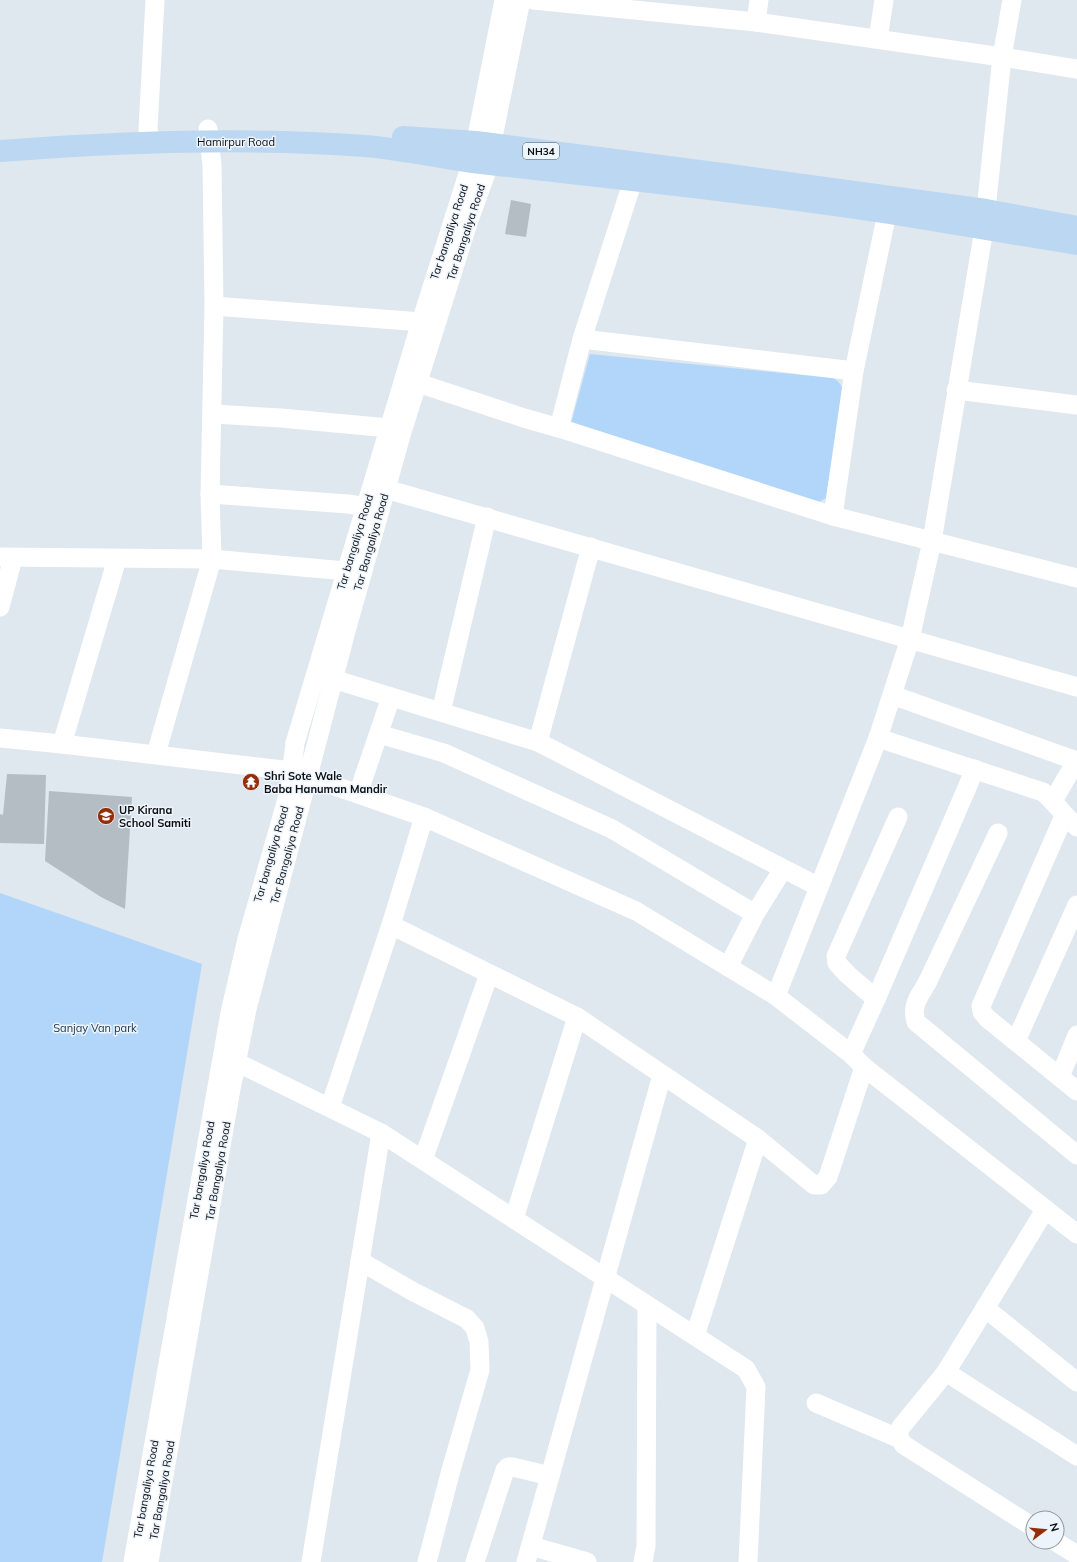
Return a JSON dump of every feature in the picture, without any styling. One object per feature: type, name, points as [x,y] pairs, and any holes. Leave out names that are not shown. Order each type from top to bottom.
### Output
[{"type":"highway","name":"NH34","points":[[0,137],[209,136],[307,131],[985,219],[1077,244]]},
{"type":"highway","name":"NH34","points":[[0,151],[69,146],[149,136]]},
{"type":"highway","name":"NH34","points":[[481,153],[633,180],[887,213],[985,219],[1077,227]]},
{"type":"street","points":[[149,136],[156,0]]},
{"type":"street","points":[[481,153],[504,0]]},
{"type":"street","points":[[481,153],[521,0]]},
{"type":"street","points":[[533,0],[756,22],[1077,69]]},
{"type":"street","points":[[756,22],[759,0]]},
{"type":"street","points":[[878,39],[884,0]]},
{"type":"street","points":[[776,996],[878,738],[910,639],[932,541],[985,219],[1002,57],[1012,0]]},
{"type":"street","points":[[156,754],[212,560],[210,494],[213,414],[214,306],[212,173],[209,136]]},
{"type":"street","name":"Tar bangaliya Road","points":[[379,487],[389,428],[420,351],[420,322],[481,153]]},
{"type":"street","name":"Tar Bangaliya Road","points":[[229,1058],[247,1009],[300,774],[333,679],[373,507],[418,383],[420,351],[485,176],[481,153]]},
{"type":"street","points":[[559,428],[582,339],[633,180]]},
{"type":"street","points":[[833,516],[854,371],[887,213]]},
{"type":"street","points":[[214,306],[420,322]]},
{"type":"street","points":[[582,339],[854,371]]},
{"type":"street","points":[[418,383],[833,516],[1077,578]]},
{"type":"street","points":[[956,390],[1077,405]]},
{"type":"street","points":[[213,414],[281,418],[389,428]]},
{"type":"street","points":[[379,487],[1077,687]]},
{"type":"street","points":[[210,494],[373,507]]},
{"type":"street","name":"Tar bangaliya Road","points":[[300,774],[295,743],[346,571],[373,507]]},
{"type":"street","points":[[441,712],[487,517]]},
{"type":"street","points":[[538,742],[591,547]]},
{"type":"street","points":[[0,608],[6,558],[212,560],[346,571]]},
{"type":"street","points":[[62,744],[117,559]]},
{"type":"street","points":[[333,679],[538,742],[819,887]]},
{"type":"street","points":[[892,695],[1077,761]]},
{"type":"street","points":[[358,794],[392,697]]},
{"type":"street","points":[[379,734],[444,753],[612,829],[755,914]]},
{"type":"street","points":[[0,738],[156,754],[300,774],[424,817],[636,912],[776,996],[1077,1234]]},
{"type":"street","points":[[878,738],[1043,792],[1071,821],[982,1001],[981,1006],[982,1012],[987,1018],[1077,1091]]},
{"type":"street","points":[[1053,801],[1071,770],[1077,766]]},
{"type":"street","points":[[391,925],[577,1017],[758,1139],[814,1185],[821,1185],[828,1177],[858,1061],[876,999],[975,769]]},
{"type":"street","points":[[330,1107],[391,925],[424,817]]},
{"type":"street","points":[[876,999],[847,974],[837,963],[836,956],[898,817]]},
{"type":"street","points":[[998,833],[927,983],[914,1006],[913,1014],[916,1022],[1077,1154]]},
{"type":"street","points":[[728,967],[755,914],[783,868]]},
{"type":"street","points":[[1016,1041],[1077,905]]},
{"type":"street","points":[[423,1160],[489,974]]},
{"type":"street","points":[[514,1219],[577,1017]]},
{"type":"street","points":[[1060,1077],[1077,1035]]},
{"type":"street","points":[[229,1058],[381,1133],[746,1369],[756,1386],[748,1562]]},
{"type":"street","name":"Tar bangaliya Road","points":[[133,1562],[168,1412],[229,1058]]},
{"type":"street","points":[[587,1562],[528,1554],[662,1075]]},
{"type":"street","points":[[311,1562],[381,1133]]},
{"type":"street","points":[[695,1336],[758,1139]]},
{"type":"street","points":[[898,1438],[898,1432],[901,1427],[946,1372],[1045,1210]]},
{"type":"street","points":[[360,1262],[412,1291],[467,1318],[475,1328],[479,1342],[480,1370],[451,1470],[427,1562]]},
{"type":"street","points":[[643,1562],[646,1546],[647,1305]]},
{"type":"street","points":[[985,1308],[1077,1382]]},
{"type":"street","points":[[946,1372],[1077,1456]]},
{"type":"street","points":[[816,1403],[898,1438],[904,1445],[1025,1522]]},
{"type":"street","name":"Tar Bangaliya Road","points":[[150,1562],[168,1412]]},
{"type":"street","points":[[475,1562],[505,1470],[508,1467],[513,1467],[550,1476]]},
{"type":"street","points":[[1065,1548],[1077,1556]]},
{"type":"green space","points":[[590,354],[833,378],[840,384],[844,393],[826,498],[819,502],[570,427]]},
{"type":"green space","name":"Sanjay Van park","points":[[0,893],[202,964],[102,1562],[0,1562]]},
{"type":"building","points":[[511,200],[531,204],[526,237],[505,234]]},
{"type":"building","points":[[7,774],[46,775],[44,844],[0,843],[0,814],[3,815]]},
{"type":"building","points":[[49,791],[132,797],[125,909],[101,897],[45,861]]},
{"type":"place","name":"Shri Sote Wale Baba Hanuman Mandir","points":[[251,782]]},
{"type":"place","name":"UP Kirana School Samiti","points":[[106,816]]}]
